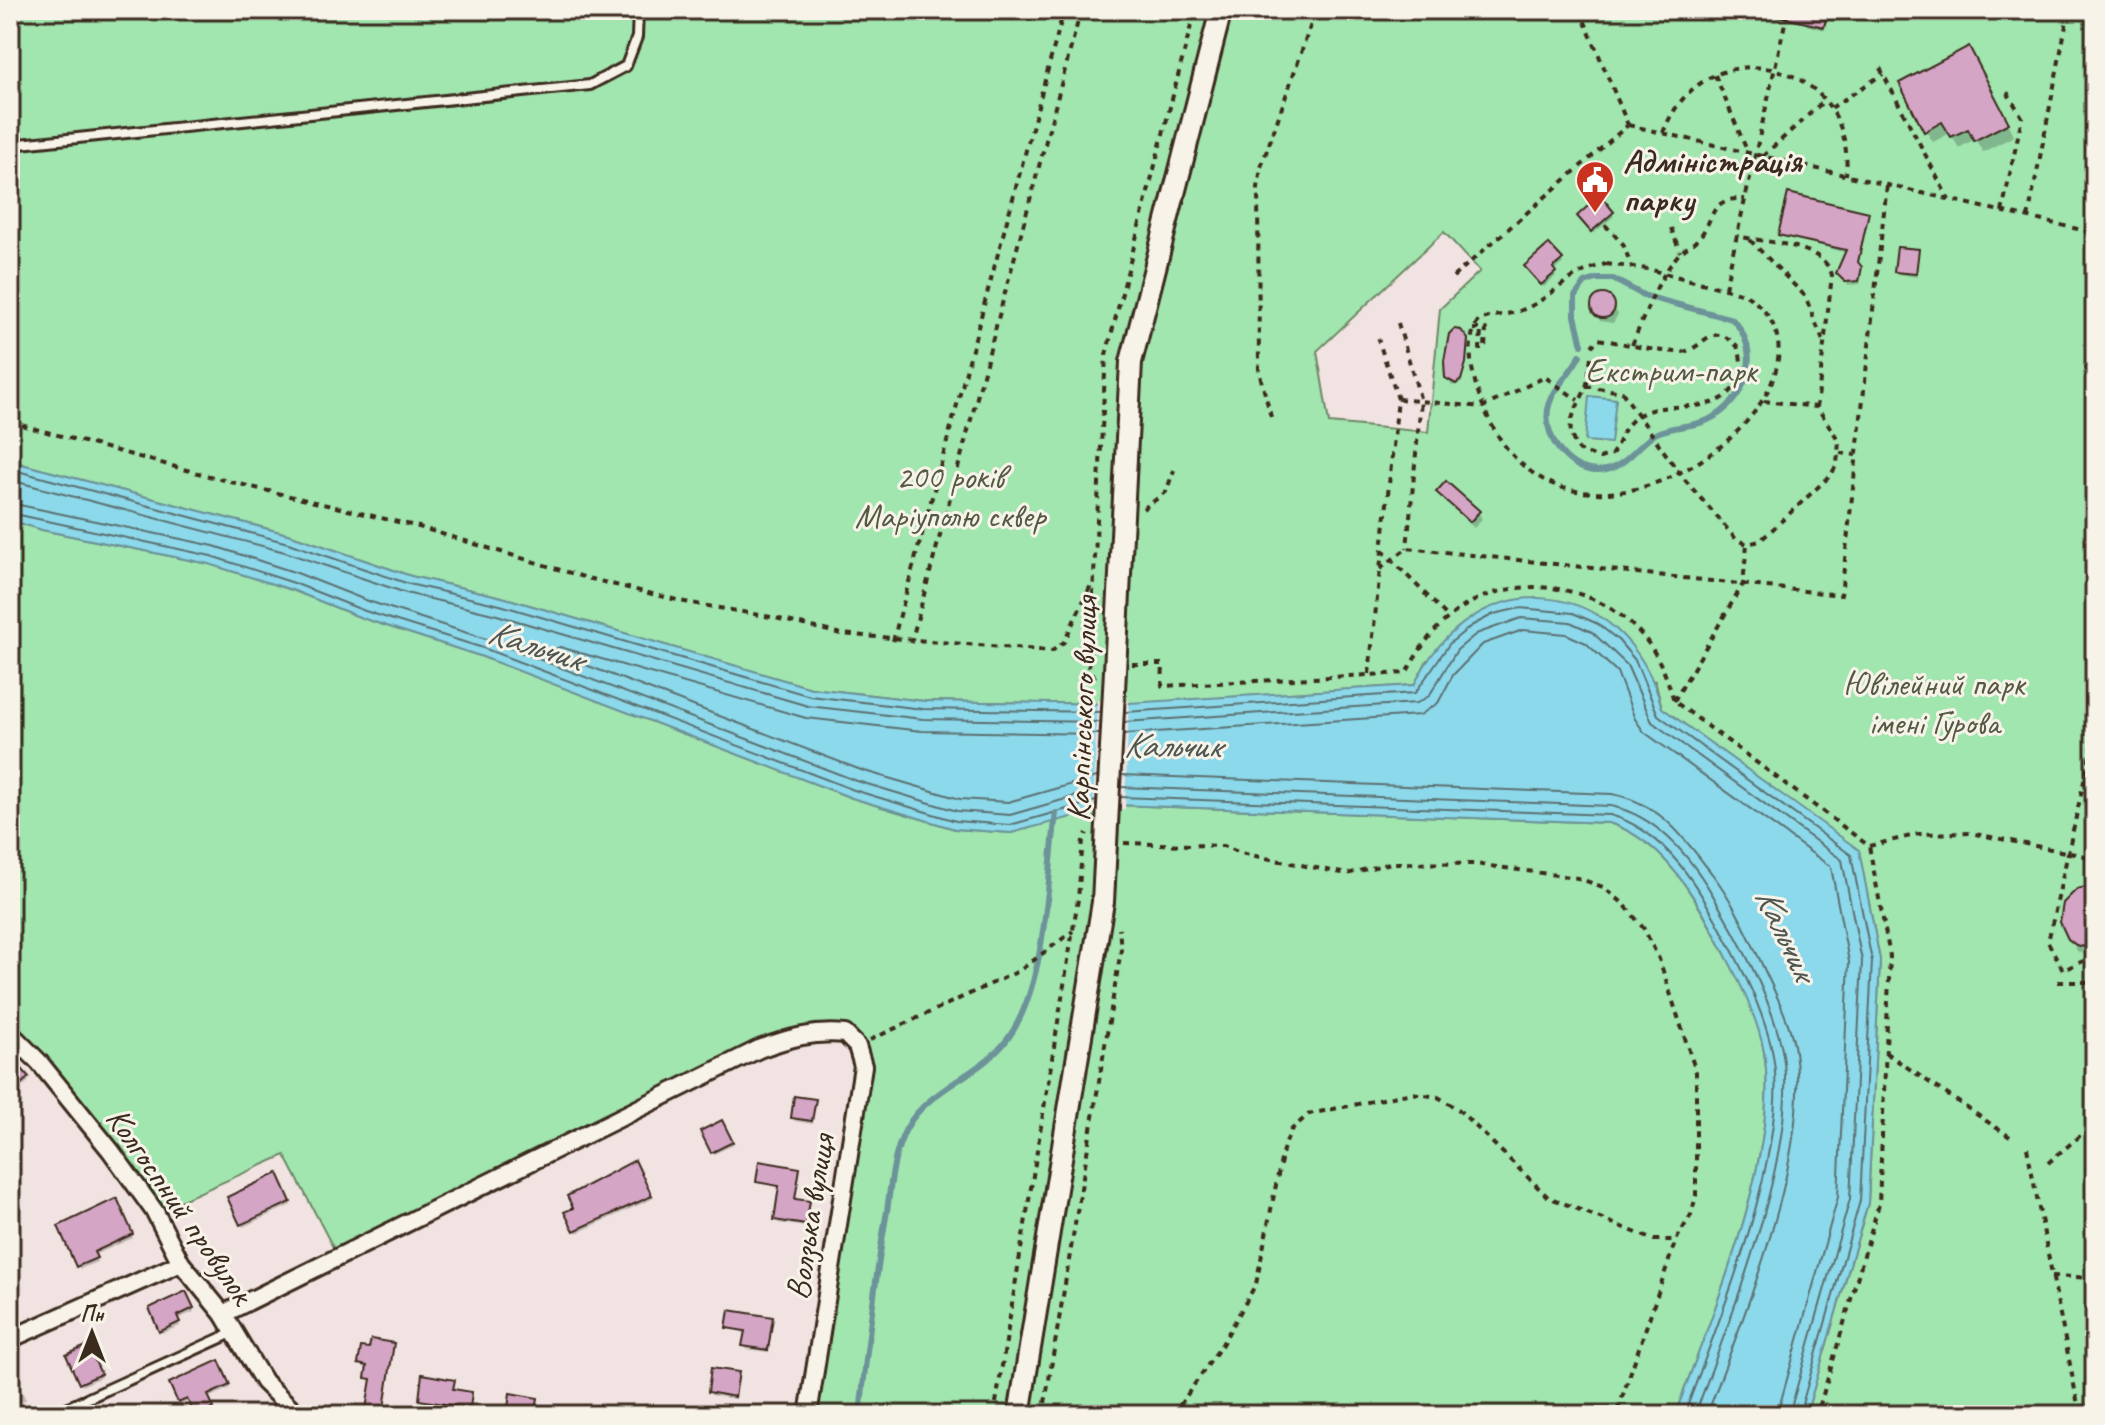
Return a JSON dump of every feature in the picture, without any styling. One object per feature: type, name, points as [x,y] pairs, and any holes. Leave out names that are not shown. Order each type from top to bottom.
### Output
[{"type":"street","name":"Карпінського вулиця","points":[[1019,1415],[1103,902],[1131,362],[1221,10]]},
{"type":"street","points":[[223,1314],[759,1049],[792,1036],[820,1032],[851,1040]]},
{"type":"street","name":"Колгоспний провулок","points":[[10,1033],[39,1062],[111,1151],[155,1212],[181,1263],[223,1314],[264,1382],[298,1415]]},
{"type":"street","name":"Волзька вулиця","points":[[808,1415],[863,1066],[851,1040]]},
{"type":"street","points":[[10,1339],[181,1263]]},
{"type":"lane","points":[[10,145],[590,85],[626,66],[637,37],[638,10]]},
{"type":"lane","points":[[51,1415],[234,1332]]},
{"type":"path","points":[[893,641],[1064,10]]},
{"type":"path","points":[[911,643],[1081,10]]},
{"type":"path","points":[[1271,417],[1259,371],[1258,188],[1261,167],[1316,10]]},
{"type":"path","points":[[1580,10],[1628,125]]},
{"type":"path","points":[[1725,288],[1788,10]]},
{"type":"path","points":[[2028,218],[2069,10]]},
{"type":"path","points":[[1663,133],[1683,98],[1715,75],[1744,67],[1774,69],[1802,81],[1831,108],[1846,146],[1846,176]]},
{"type":"path","points":[[1831,108],[1882,71],[1949,200]]},
{"type":"path","points":[[1715,75],[1748,153]]},
{"type":"path","points":[[2002,212],[2022,117],[2004,87]]},
{"type":"path","points":[[1763,156],[1825,100]]},
{"type":"path","points":[[1628,125],[2095,233]]},
{"type":"path","points":[[1453,277],[1628,125]]},
{"type":"path","points":[[1380,569],[1407,548],[1841,595],[1887,185]]},
{"type":"path","points":[[1632,345],[1664,274],[1680,252],[1697,240],[1715,208],[1725,201],[1745,199]]},
{"type":"path","points":[[1605,225],[1623,244],[1631,265]]},
{"type":"path","points":[[1671,228],[1680,252]]},
{"type":"path","points":[[1586,386],[1620,390],[1680,474],[1736,539],[1747,544],[1760,541],[1831,475],[1840,453],[1834,430],[1817,407],[1832,275],[1829,263],[1816,254],[1737,236]]},
{"type":"path","points":[[1750,239],[1805,296],[1824,347]]},
{"type":"path","points":[[1606,264],[1631,265],[1725,288],[1755,301],[1771,323],[1777,356],[1764,401],[1708,458],[1680,474],[1645,487],[1613,493],[1581,491],[1551,482],[1527,469],[1509,452],[1483,407],[1473,368],[1473,329],[1488,316],[1509,314],[1534,304],[1585,269],[1606,264]]},
{"type":"path","points":[[1398,323],[1421,401],[1407,548]]},
{"type":"path","points":[[1473,329],[1481,329],[1480,349],[1485,349],[1486,329],[1490,332]]},
{"type":"path","points":[[1591,357],[1586,386],[1578,400],[1569,430],[1574,444],[1589,457],[1600,458],[1612,454],[1621,434],[1638,415],[1653,409],[1708,404],[1723,398],[1735,386],[1741,362],[1737,346],[1715,335],[1681,352],[1598,339],[1592,346]]},
{"type":"path","points":[[1369,674],[1398,399],[1378,339]]},
{"type":"path","points":[[1398,399],[1483,407],[1542,377],[1578,400]]},
{"type":"path","points":[[1764,401],[1817,407]]},
{"type":"path","points":[[10,422],[231,482],[419,527],[587,578],[841,634],[911,643],[1052,651],[1064,642],[1093,581]]},
{"type":"path","points":[[1840,453],[1857,455]]},
{"type":"path","points":[[1674,701],[1743,584],[1747,544]]},
{"type":"path","points":[[1382,550],[1448,617]]},
{"type":"path","points":[[1130,664],[1163,664],[1162,686],[1406,673],[1423,642],[1448,617],[1472,602],[1499,591],[1542,587],[1585,595],[1611,608],[1633,626],[1659,660],[1674,701],[1869,846],[1890,956],[1879,1204],[1817,1415]]},
{"type":"path","points":[[2095,732],[2048,942],[2063,970],[2095,956]]},
{"type":"path","points":[[2086,774],[2095,776]]},
{"type":"path","points":[[1869,846],[1919,834],[1971,833],[2095,858]]},
{"type":"path","points":[[994,1415],[1073,931],[1083,840]]},
{"type":"path","points":[[1123,856],[1124,843],[1210,845],[1312,864],[1347,874],[1391,863],[1475,864],[1578,878],[1603,887],[1624,904],[1644,929],[1659,959],[1696,1072],[1696,1196],[1691,1215],[1676,1240],[1616,1415]]},
{"type":"path","points":[[1043,1415],[1121,950],[1119,924]]},
{"type":"path","points":[[851,1040],[1019,971],[1073,931]]},
{"type":"path","points":[[2058,982],[2095,982]]},
{"type":"path","points":[[1885,1053],[2010,1137]]},
{"type":"path","points":[[1173,1415],[1221,1346],[1259,1272],[1283,1150],[1291,1130],[1309,1114],[1412,1093],[1438,1097],[1458,1109],[1548,1197],[1654,1240],[1676,1240]]},
{"type":"path","points":[[2048,1163],[2095,1123]]},
{"type":"path","points":[[2027,1148],[2079,1412]]},
{"type":"path","points":[[2052,1276],[2095,1278]]},
{"type":"path","points":[[2064,1415],[2079,1412],[2095,1403]]},
{"type":"green space","name":"200 років Маріуполю сквер","points":[[10,10],[1221,10],[1137,327],[1105,704],[924,701],[811,688],[502,597],[411,576],[291,535],[10,461]]},
{"type":"green space","name":"Ювілейний парк імені Гурова","points":[[1231,10],[2095,10],[2095,1415],[1806,1415],[1868,1203],[1880,960],[1859,851],[1662,708],[1655,681],[1427,660],[1415,685],[1123,704],[1141,362]],"holes":[[[1444,232],[1480,271],[1440,309],[1428,432],[1329,423],[1317,351]]]},
{"type":"green space","points":[[10,520],[42,530],[209,564],[292,590],[362,618],[480,656],[852,798],[955,829],[1011,833],[1102,807],[1099,865],[1012,1415],[808,1415],[863,1066],[845,1034],[792,1036],[338,1257],[285,1155],[155,1212],[10,1033]]},
{"type":"green space","points":[[1117,805],[1609,823],[1640,838],[1666,861],[1697,904],[1748,1001],[1761,1036],[1767,1093],[1753,1186],[1739,1235],[1675,1415],[1028,1415]]},
{"type":"water","points":[[1589,396],[1616,399],[1611,443],[1585,441]]},
{"type":"water","name":"Кальчик","points":[[10,461],[291,535],[411,576],[502,597],[811,688],[924,701],[1113,704],[1414,685],[1441,644],[1473,616],[1510,601],[1547,599],[1584,608],[1617,630],[1644,663],[1662,708],[1859,850],[1880,960],[1868,1203],[1806,1415],[1675,1415],[1723,1284],[1753,1186],[1767,1093],[1764,1052],[1755,1019],[1740,984],[1697,903],[1666,861],[1640,838],[1625,830],[1609,823],[1117,805],[1011,833],[955,829],[852,798],[480,656],[362,618],[292,590],[209,564],[42,530],[10,520]]},
{"type":"pier","points":[[1129,699],[1125,809],[1093,814],[1097,700]]},
{"type":"building","points":[[1776,10],[1828,10],[1824,27],[1776,16]]},
{"type":"building","points":[[1969,46],[2009,123],[1974,141],[1968,129],[1951,137],[1942,122],[1924,132],[1899,83]]},
{"type":"building","points":[[1788,193],[1869,212],[1858,262],[1862,267],[1859,281],[1845,282],[1836,273],[1846,250],[1778,235]]},
{"type":"building","points":[[1600,195],[1614,212],[1591,232],[1577,216]]},
{"type":"building","points":[[1549,244],[1563,259],[1553,268],[1556,272],[1541,285],[1524,266]]},
{"type":"building","points":[[1897,247],[1919,249],[1916,274],[1894,272]]},
{"type":"building","points":[[1603,294],[1612,297],[1615,306],[1612,315],[1603,318],[1594,315],[1591,306],[1594,297]]},
{"type":"building","points":[[1454,329],[1461,330],[1468,339],[1466,363],[1461,380],[1456,384],[1445,378],[1444,361],[1449,334]]},
{"type":"building","points":[[1446,481],[1480,511],[1470,522],[1436,492]]},
{"type":"building","points":[[2095,887],[2095,949],[2076,945],[2068,939],[2060,922],[2063,903],[2077,889]]},
{"type":"building","points":[[10,1055],[29,1077],[10,1094]]},
{"type":"building","points":[[794,1096],[816,1099],[812,1121],[791,1118]]},
{"type":"building","points":[[722,1120],[733,1142],[711,1153],[700,1131]]},
{"type":"building","points":[[635,1160],[652,1196],[574,1231],[564,1212],[573,1208],[567,1196]]},
{"type":"building","points":[[759,1161],[800,1168],[795,1199],[810,1201],[806,1225],[774,1220],[779,1186],[756,1182]]},
{"type":"building","points":[[278,1173],[291,1202],[240,1225],[227,1197]]},
{"type":"building","points":[[117,1198],[133,1234],[94,1252],[97,1258],[76,1267],[58,1226]]},
{"type":"building","points":[[186,1291],[194,1308],[177,1316],[180,1322],[159,1332],[149,1308]]},
{"type":"building","points":[[729,1310],[773,1317],[768,1350],[742,1346],[745,1331],[726,1328]]},
{"type":"building","points":[[371,1339],[394,1343],[383,1415],[365,1415],[371,1379],[365,1378],[367,1366],[358,1364],[361,1347],[369,1348]]},
{"type":"building","points":[[88,1345],[101,1374],[79,1384],[66,1355]]},
{"type":"building","points":[[219,1360],[230,1385],[208,1395],[214,1408],[195,1415],[187,1399],[178,1403],[169,1383]]},
{"type":"building","points":[[711,1368],[739,1372],[735,1397],[708,1392]]},
{"type":"building","points":[[422,1374],[455,1380],[453,1389],[472,1392],[470,1408],[419,1400]]},
{"type":"building","points":[[510,1393],[538,1398],[535,1415],[507,1415]]},
{"type":"waterway","points":[[1580,355],[1553,396],[1547,414],[1553,440],[1560,451],[1580,467],[1593,471],[1620,464],[1661,431],[1701,423],[1722,412],[1733,401],[1747,375],[1747,346],[1742,332],[1732,319],[1645,296],[1613,279],[1596,279],[1585,283],[1575,296],[1575,316],[1582,345]]},
{"type":"waterway","points":[[860,1415],[875,1288],[898,1148],[906,1129],[926,1104],[991,1057],[1017,1024],[1028,998],[1042,936],[1056,813]]},
{"type":"place","name":"Адміністрація парку","points":[[1595,214]]},
{"type":"park label","name":"Екстрим-парк","points":[[1671,370]]}]
